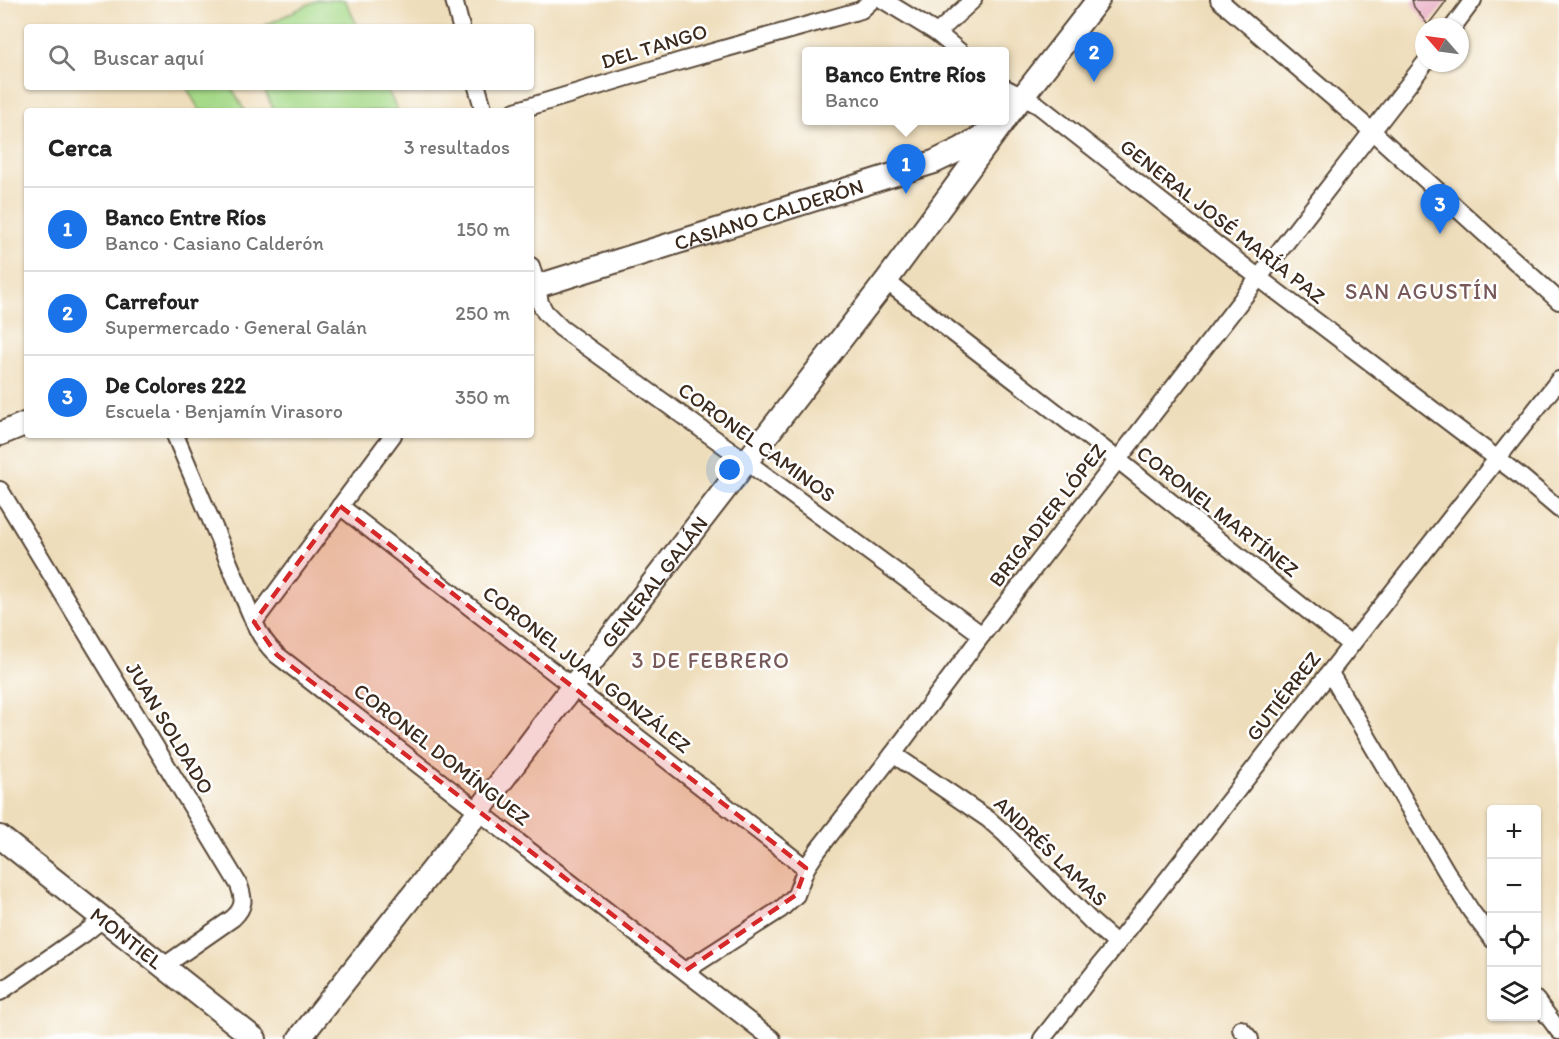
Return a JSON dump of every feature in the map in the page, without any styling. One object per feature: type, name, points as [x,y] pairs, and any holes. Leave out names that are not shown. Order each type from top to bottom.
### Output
[{"type":"street","points":[[454,0],[460,24]]},
{"type":"street","name":"DEL TANGO","points":[[525,108],[861,10],[872,0]]},
{"type":"street","points":[[883,0],[937,33],[955,47]]},
{"type":"street","points":[[937,33],[973,0]]},
{"type":"street","name":"GENERAL GALÁN","points":[[1014,93],[1098,0]]},
{"type":"street","points":[[1219,0],[1373,132],[1559,301]]},
{"type":"street","points":[[1460,18],[1473,0]]},
{"type":"street","name":"BRIGADIER LÓPEZ","points":[[686,971],[781,909],[796,895],[806,868],[818,850],[1418,72]]},
{"type":"street","points":[[478,90],[483,108]]},
{"type":"street","name":"GENERAL JOSÉ MARÍA PAZ","points":[[1014,93],[1038,105],[1259,278],[1520,476],[1559,509]]},
{"type":"street","name":"CASIANO CALDERÓN","points":[[534,280],[934,162],[961,149],[997,125]]},
{"type":"street","name":"GENERAL GALÁN","points":[[299,1039],[479,811],[886,281],[1000,125]]},
{"type":"street","points":[[911,169],[930,171],[943,176],[946,182],[945,203]]},
{"type":"street","name":"CORONEL MARTÍNEZ","points":[[886,281],[1118,460],[1351,645]]},
{"type":"street","name":"CORONEL CAMINOS","points":[[534,283],[545,312],[561,328],[982,636]]},
{"type":"street","name":"GUTIÉRREZ","points":[[1042,1039],[1559,380]]},
{"type":"street","points":[[0,434],[24,424]]},
{"type":"street","name":"CORONEL DOMÍNGUEZ","points":[[176,438],[260,636],[267,645],[772,1039]]},
{"type":"street","points":[[254,622],[391,438]]},
{"type":"street","name":"JUAN SOLDADO","points":[[0,490],[239,885],[243,904],[239,912],[164,966]]},
{"type":"street","name":"CORONEL JUAN GONZÁLEZ","points":[[340,506],[806,868]]},
{"type":"street","points":[[1330,673],[1446,872],[1487,933]]},
{"type":"street","name":"ANDRÉS LAMAS","points":[[893,754],[1004,832],[1092,922],[1116,943]]},
{"type":"street","name":"MONTIEL","points":[[0,837],[255,1039]]},
{"type":"street","points":[[0,992],[104,918]]},
{"type":"street","points":[[1541,1009],[1555,1034]]},
{"type":"highlighted area","points":[[340,506],[806,868],[796,895],[685,971],[277,655],[254,622]]},
{"type":"green space","points":[[317,0],[345,0],[357,24],[268,24]]},
{"type":"green space","points":[[188,90],[233,90],[243,108],[198,108]]},
{"type":"green space","points":[[264,90],[388,90],[396,108],[273,108]]},
{"type":"building","points":[[1412,0],[1447,0],[1433,18],[1423,18],[1414,7]]},
{"type":"place","name":"Carrefour","points":[[1094,82]]},
{"type":"place","name":"Banco Entre Ríos","points":[[906,194]]},
{"type":"place","name":"De Colores 222","points":[[1440,234]]},
{"type":"district","name":"SAN AGUSTÍN","points":[[1422,291]]},
{"type":"district","name":"3 DE FEBRERO","points":[[711,660]]}]
